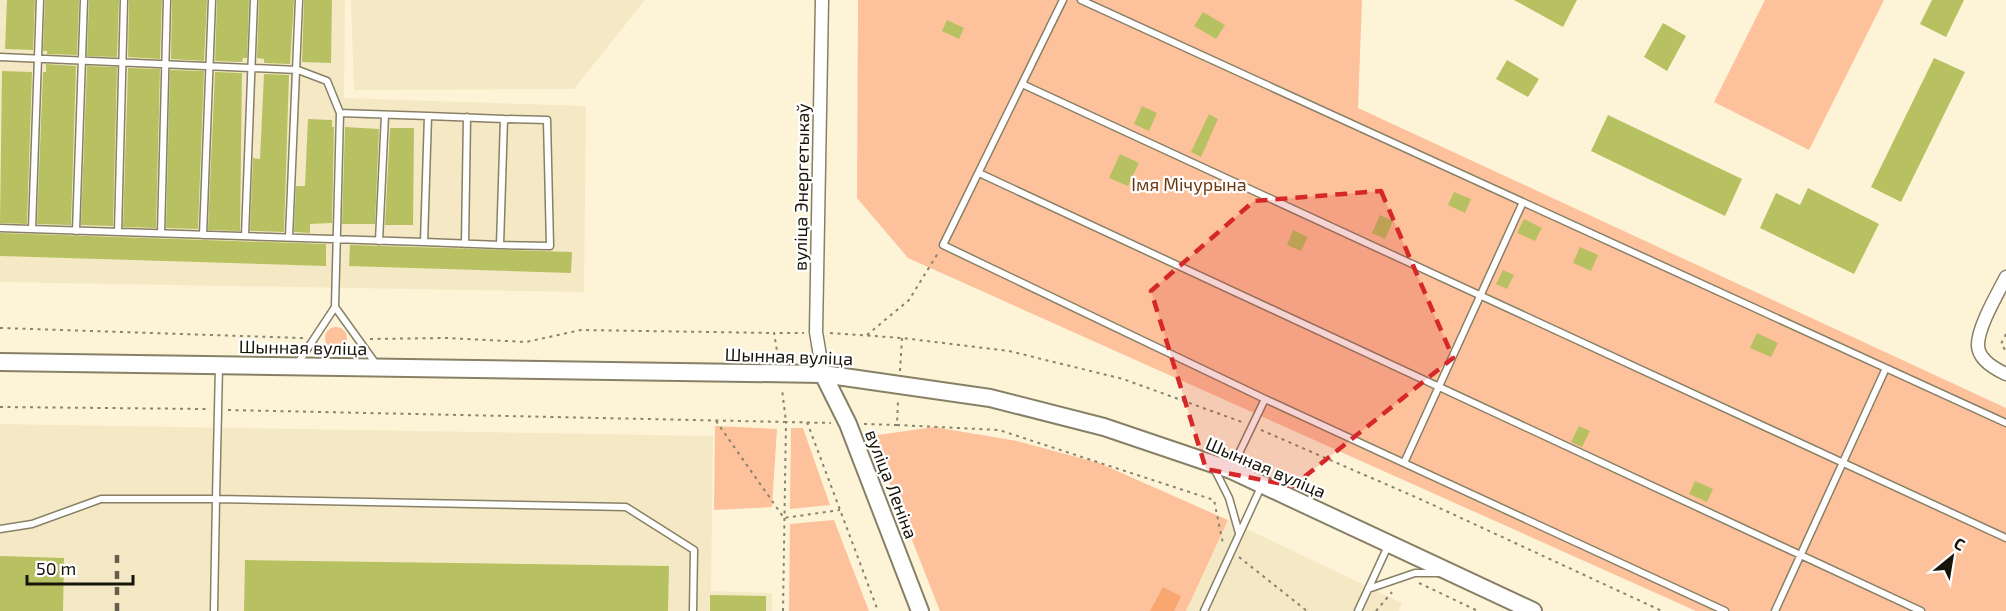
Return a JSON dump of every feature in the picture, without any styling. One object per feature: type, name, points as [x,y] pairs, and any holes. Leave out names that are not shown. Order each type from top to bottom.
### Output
[{"type":"main road","name":"Шынная вуліца","points":[[0,362],[823,374],[990,398],[1081,421],[1231,470],[1533,611]]},
{"type":"main road","name":"вуліца Леніна","points":[[823,374],[848,424],[920,611]]},
{"type":"street","name":"вуліца Энергетыкаў","points":[[822,0],[816,332],[823,374]]},
{"type":"street","points":[[2006,277],[1985,321],[1978,345],[1982,358],[2006,374]]},
{"type":"lane","points":[[32,230],[40,0]]},
{"type":"lane","points":[[76,231],[84,0]]},
{"type":"lane","points":[[118,232],[124,0]]},
{"type":"lane","points":[[161,233],[167,0]]},
{"type":"lane","points":[[202,235],[212,0]]},
{"type":"lane","points":[[245,236],[254,0]]},
{"type":"lane","points":[[289,237],[299,0]]},
{"type":"lane","points":[[1063,0],[943,245],[1265,399],[1725,611]]},
{"type":"lane","points":[[1081,0],[2006,423]]},
{"type":"lane","points":[[1100,9],[1104,0]]},
{"type":"lane","points":[[0,57],[297,70],[327,81],[340,113],[335,307],[297,366]]},
{"type":"lane","points":[[1022,84],[2006,538]]},
{"type":"lane","points":[[0,228],[550,246],[547,120],[340,113]]},
{"type":"lane","points":[[379,240],[385,115]]},
{"type":"lane","points":[[424,242],[428,116]]},
{"type":"lane","points":[[465,244],[467,117]]},
{"type":"lane","points":[[500,245],[504,119]]},
{"type":"lane","points":[[979,173],[1921,611]]},
{"type":"lane","points":[[1404,463],[1522,202]]},
{"type":"lane","points":[[335,307],[378,368]]},
{"type":"lane","points":[[214,611],[219,365]]},
{"type":"lane","points":[[1775,611],[1886,368]]},
{"type":"lane","points":[[1231,470],[1265,399]]},
{"type":"lane","points":[[1211,464],[1229,498],[1240,534]]},
{"type":"lane","points":[[1204,611],[1263,484]]},
{"type":"lane","points":[[0,529],[32,524],[100,499],[626,507],[694,550],[693,611]]},
{"type":"lane","points":[[1358,611],[1390,543]]},
{"type":"lane","points":[[1368,589],[1415,573],[1454,573]]},
{"type":"path","points":[[867,335],[909,300],[943,245]]},
{"type":"path","points":[[0,328],[315,338]]},
{"type":"path","points":[[359,340],[446,338],[526,342],[580,330],[816,332]]},
{"type":"path","points":[[774,333],[786,422],[783,611]]},
{"type":"path","points":[[2006,334],[2001,344],[2006,351]]},
{"type":"path","points":[[897,425],[902,338]]},
{"type":"path","points":[[0,406],[716,420],[999,429],[1214,500],[1223,544],[1308,611]]},
{"type":"path","points":[[716,420],[784,518]]},
{"type":"path","points":[[807,423],[878,611]]},
{"type":"path","points":[[784,518],[840,510]]},
{"type":"path","points":[[1403,576],[1478,611]]},
{"type":"path","points":[[1376,611],[1394,590]]},
{"type":"highlighted area","points":[[1381,191],[1453,358],[1293,486],[1206,469],[1151,291],[1254,201]]},
{"type":"shaded area","points":[[0,0],[345,0],[344,98],[586,106],[584,292],[0,282]]},
{"type":"shaded area","points":[[351,0],[645,0],[574,89],[354,90]]},
{"type":"shaded area","points":[[0,424],[713,436],[711,591],[772,593],[772,611],[0,611]]},
{"type":"shaded area","points":[[1228,520],[1402,603],[1399,611],[1184,611]]},
{"type":"shaded area","points":[[1163,587],[1181,596],[1174,611],[1150,611]]},
{"type":"green space","name":"Імя Мічурына","points":[[858,0],[1362,0],[1358,108],[2006,408],[2006,611],[1696,611],[908,258],[857,198]]},
{"type":"green space","points":[[1765,0],[1884,0],[1809,150],[1714,102]]},
{"type":"green space","points":[[332,327],[340,327],[347,334],[347,342],[340,349],[332,349],[325,342],[325,334]]},
{"type":"green space","points":[[715,426],[777,429],[772,507],[714,510]]},
{"type":"green space","points":[[934,427],[1017,441],[1099,463],[1228,520],[1186,611],[940,611],[871,436]]},
{"type":"green space","points":[[791,428],[803,428],[830,505],[790,509]]},
{"type":"green space","points":[[834,520],[869,611],[789,611],[790,524]]},
{"type":"building","points":[[7,0],[35,0],[33,50],[5,49]]},
{"type":"building","points":[[45,0],[79,0],[77,55],[47,54],[47,51],[43,51]]},
{"type":"building","points":[[89,0],[119,0],[117,57],[87,56]]},
{"type":"building","points":[[129,0],[162,0],[160,59],[128,57]]},
{"type":"building","points":[[172,0],[207,0],[204,61],[171,59]]},
{"type":"building","points":[[217,0],[249,0],[247,58],[243,58],[242,62],[215,61]]},
{"type":"building","points":[[259,0],[294,0],[290,64],[264,63],[264,59],[257,58]]},
{"type":"building","points":[[304,0],[332,0],[331,63],[302,62]]},
{"type":"building","points":[[1514,0],[1577,0],[1563,27]]},
{"type":"building","points":[[1932,0],[1964,0],[1946,37],[1920,24]]},
{"type":"building","points":[[1203,12],[1225,25],[1216,39],[1194,26]]},
{"type":"building","points":[[947,20],[964,28],[959,39],[942,31]]},
{"type":"building","points":[[1663,23],[1686,36],[1667,71],[1644,57]]},
{"type":"building","points":[[1934,58],[1965,72],[1901,202],[1871,187]]},
{"type":"building","points":[[1507,60],[1539,79],[1528,97],[1496,79]]},
{"type":"building","points":[[46,64],[76,66],[71,225],[37,224],[43,72],[46,72]]},
{"type":"building","points":[[87,66],[117,67],[113,226],[81,225]]},
{"type":"building","points":[[128,68],[160,69],[156,228],[123,227]]},
{"type":"building","points":[[170,70],[204,71],[198,229],[166,228]]},
{"type":"building","points":[[2,71],[32,72],[27,224],[0,223]]},
{"type":"building","points":[[215,72],[242,73],[240,231],[208,230]]},
{"type":"building","points":[[264,74],[289,75],[284,232],[250,231],[253,158],[260,159]]},
{"type":"building","points":[[1142,106],[1157,113],[1149,131],[1134,124]]},
{"type":"building","points":[[1209,114],[1218,119],[1201,157],[1191,152]]},
{"type":"building","points":[[1608,115],[1742,179],[1725,216],[1591,151]]},
{"type":"building","points":[[308,119],[332,120],[332,127],[334,127],[332,223],[310,224],[310,233],[294,232],[296,186],[305,186]]},
{"type":"building","points":[[345,127],[379,129],[375,224],[342,224]]},
{"type":"building","points":[[390,128],[414,128],[413,225],[385,225]]},
{"type":"building","points":[[1120,154],[1139,163],[1128,186],[1109,178]]},
{"type":"building","points":[[1808,188],[1879,224],[1854,274],[1760,228],[1776,193],[1800,205]]},
{"type":"building","points":[[1454,192],[1471,199],[1465,213],[1448,205]]},
{"type":"building","points":[[1380,215],[1393,221],[1385,239],[1372,233]]},
{"type":"building","points":[[1524,219],[1542,228],[1535,241],[1517,233]]},
{"type":"building","points":[[1293,230],[1308,237],[1301,251],[1287,245]]},
{"type":"building","points":[[0,233],[326,244],[326,266],[0,256]]},
{"type":"building","points":[[350,245],[572,252],[571,273],[349,266]]},
{"type":"building","points":[[1580,247],[1598,255],[1591,271],[1573,263]]},
{"type":"building","points":[[1503,270],[1514,275],[1507,289],[1496,284]]},
{"type":"building","points":[[1757,333],[1778,343],[1771,357],[1750,348]]},
{"type":"building","points":[[1579,426],[1590,431],[1582,447],[1571,442]]},
{"type":"building","points":[[1695,481],[1713,489],[1707,502],[1689,494]]},
{"type":"building","points":[[0,556],[64,558],[63,611],[0,611]]},
{"type":"building","points":[[245,560],[669,566],[668,611],[244,611]]},
{"type":"building","points":[[710,595],[766,596],[766,611],[710,611]]},
{"type":"railway","points":[[117,555],[117,611]]}]
